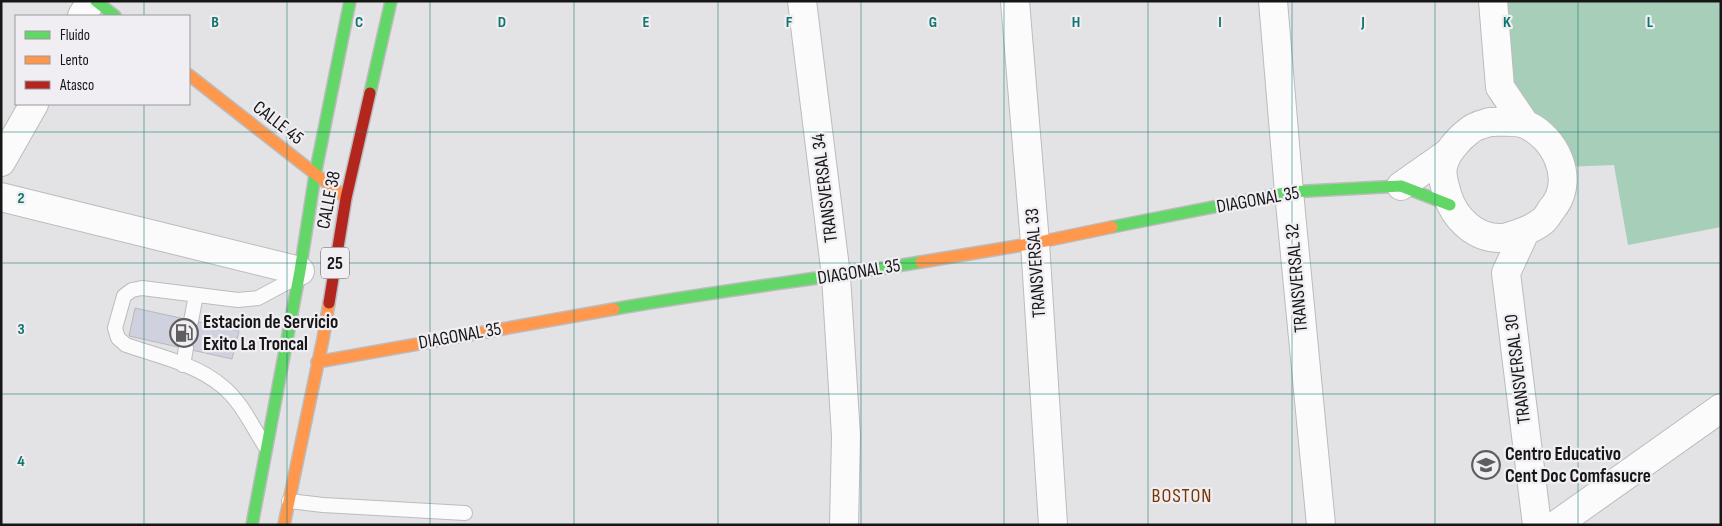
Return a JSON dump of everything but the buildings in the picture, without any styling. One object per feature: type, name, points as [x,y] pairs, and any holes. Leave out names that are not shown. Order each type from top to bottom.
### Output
[{"type":"main road","points":[[96,1],[114,15]]},
{"type":"main road","name":"CALLE 38","points":[[252,525],[299,274],[315,175],[350,1]]},
{"type":"main road","name":"CALLE 38","points":[[284,525],[322,339],[346,198],[391,1]]},
{"type":"main road","name":"CALLE 45","points":[[190,76],[346,198]]},
{"type":"main road","name":"DIAGONAL 35","points":[[317,362],[687,296],[836,276],[1035,243],[1289,192],[1401,186],[1450,205]]},
{"type":"street","points":[[83,15],[91,1]]},
{"type":"street","name":"TRANSVERSAL 34","points":[[802,1],[836,276],[846,436],[844,525]]},
{"type":"street","name":"TRANSVERSAL 33","points":[[1015,1],[1035,243],[1054,525]]},
{"type":"street","name":"TRANSVERSAL 32","points":[[1273,1],[1321,525]]},
{"type":"street","points":[[1470,228],[1485,235],[1502,238],[1525,232],[1544,220],[1557,202],[1563,188],[1562,167],[1556,152],[1537,131],[1525,124],[1500,87],[1493,1]]},
{"type":"street","points":[[1401,186],[1448,153],[1470,130],[1500,87]]},
{"type":"street","points":[[1,162],[33,105]]},
{"type":"street","points":[[1470,130],[1490,122],[1525,124]]},
{"type":"street","points":[[1448,153],[1442,169],[1444,185],[1450,205],[1506,273],[1525,232]]},
{"type":"street","points":[[1,197],[299,274]]},
{"type":"street","name":"TRANSVERSAL 30","points":[[1506,273],[1537,525]]},
{"type":"street","points":[[1556,525],[1721,408]]},
{"type":"lane","points":[[267,449],[236,401],[223,386],[203,372],[126,345],[118,338],[115,328],[124,296],[132,290],[142,288],[238,300],[258,298],[299,274]]},
{"type":"lane","points":[[191,321],[196,295]]},
{"type":"lane","points":[[183,365],[186,348]]},
{"type":"lane","points":[[289,501],[323,505],[465,513]]},
{"type":"green space","points":[[1493,1],[1721,1],[1721,227],[1628,245],[1614,165],[1562,167],[1500,87]]},
{"type":"traffic: fast","points":[[96,1],[114,15]]},
{"type":"traffic: fast","points":[[252,525],[300,271],[315,175],[350,1]]},
{"type":"traffic: fast","points":[[370,93],[391,1]]},
{"type":"traffic: fast","points":[[1112,227],[1289,192],[1401,186],[1450,205]]},
{"type":"traffic: fast","points":[[614,309],[921,262]]},
{"type":"traffic: slow","points":[[190,76],[346,198]]},
{"type":"traffic: slow","points":[[921,262],[1035,243],[1112,227]]},
{"type":"traffic: slow","points":[[284,525],[329,303]]},
{"type":"traffic: slow","points":[[317,362],[614,309]]},
{"type":"traffic: jam","points":[[329,303],[346,198],[370,93]]},
{"type":"place","name":"Estacion de Servicio Exito La Troncal","points":[[184,333]]},
{"type":"place","name":"Centro Educativo Cent Doc Comfasucre","points":[[1486,465]]},
{"type":"district","name":"BOSTON","points":[[1182,496]]}]
